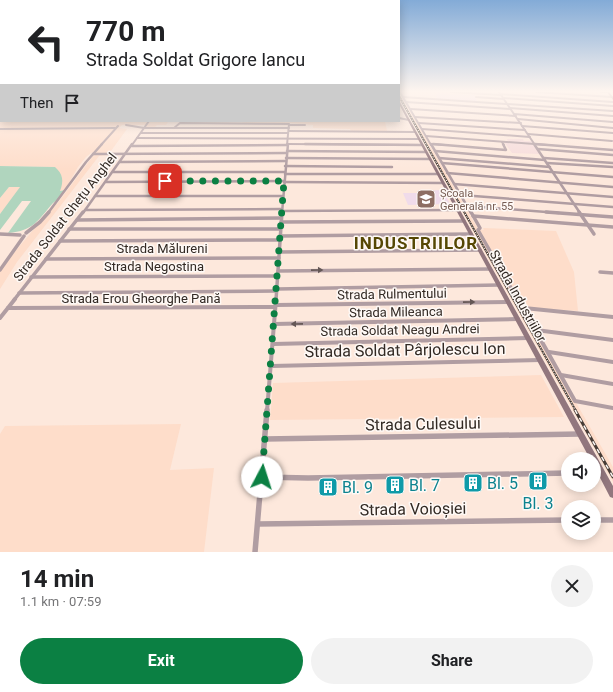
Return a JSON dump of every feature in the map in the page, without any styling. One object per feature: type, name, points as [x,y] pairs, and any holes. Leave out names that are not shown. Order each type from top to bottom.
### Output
[{"type":"main road","name":"Strada Industriilor","points":[[408,119],[590,452]]},
{"type":"main road","name":"Strada Industriilor","points":[[601,478],[613,494]]},
{"type":"street","points":[[400,118],[408,119]]},
{"type":"street","points":[[416,118],[480,228],[478,230],[549,352],[575,401],[613,408]]},
{"type":"street","points":[[425,118],[613,134]]},
{"type":"street","points":[[517,118],[594,234]]},
{"type":"street","points":[[530,118],[613,128]]},
{"type":"street","points":[[544,118],[613,122]]},
{"type":"street","name":"Strada Soldat Ghețu Anghel","points":[[0,318],[69,229],[78,220],[148,122]]},
{"type":"street","points":[[174,128],[180,123],[419,139]]},
{"type":"street","points":[[419,123],[525,130]]},
{"type":"street","points":[[138,138],[289,130],[305,125]]},
{"type":"street","points":[[0,129],[91,129],[126,126],[415,132]]},
{"type":"street","points":[[0,270],[21,242],[23,235],[40,222],[116,127]]},
{"type":"street","points":[[110,128],[113,132]]},
{"type":"street","points":[[422,129],[612,141]]},
{"type":"street","points":[[140,133],[289,130]]},
{"type":"street","points":[[255,552],[273,344],[280,229],[289,130]]},
{"type":"street","points":[[426,136],[613,150]]},
{"type":"street","points":[[431,144],[506,150],[502,142]]},
{"type":"street","points":[[132,146],[287,144],[422,145]]},
{"type":"street","points":[[538,149],[613,155]]},
{"type":"street","points":[[435,151],[613,167]]},
{"type":"street","points":[[93,154],[426,152]]},
{"type":"street","points":[[439,158],[550,167]]},
{"type":"street","points":[[120,162],[286,162],[430,159]]},
{"type":"street","points":[[545,160],[613,163]]},
{"type":"street","points":[[286,162],[392,166]]},
{"type":"street","points":[[442,163],[613,177]]},
{"type":"street","points":[[113,172],[438,174]]},
{"type":"street","points":[[447,173],[613,187]]},
{"type":"street","points":[[106,182],[284,181],[443,183]]},
{"type":"street","points":[[454,184],[613,197]]},
{"type":"street","points":[[461,195],[613,207]]},
{"type":"street","points":[[95,196],[283,196]]},
{"type":"street","points":[[466,206],[613,217]]},
{"type":"street","points":[[85,210],[458,210]]},
{"type":"street","points":[[473,216],[613,227]]},
{"type":"street","points":[[78,220],[464,221]]},
{"type":"street","points":[[69,229],[280,229]]},
{"type":"street","points":[[0,234],[23,235]]},
{"type":"street","points":[[60,241],[471,234]]},
{"type":"street","points":[[279,252],[480,250]]},
{"type":"street","name":"Strada Mălureni","points":[[46,259],[279,258]]},
{"type":"street","points":[[278,271],[490,269]]},
{"type":"street","points":[[600,272],[613,274]]},
{"type":"street","name":"Strada Negostina","points":[[32,277],[277,276]]},
{"type":"street","points":[[20,293],[276,290],[499,285]]},
{"type":"street","name":"Strada Rulmentului","points":[[275,306],[508,302]]},
{"type":"street","name":"Strada Erou Gheorghe Pană","points":[[8,308],[275,306]]},
{"type":"street","points":[[524,308],[613,317]]},
{"type":"street","name":"Strada Mileanca","points":[[274,324],[518,319]]},
{"type":"street","points":[[536,330],[613,340]]},
{"type":"street","name":"Strada Soldat Neagu Andrei","points":[[273,344],[528,338]]},
{"type":"street","points":[[549,352],[613,362]]},
{"type":"street","name":"Strada Soldat Pârjolescu Ion","points":[[271,366],[540,360]]},
{"type":"street","points":[[561,375],[613,384]]},
{"type":"street","name":"Strada Culesului","points":[[265,439],[580,434]]},
{"type":"street","points":[[262,477],[308,478],[561,473]]},
{"type":"street","name":"Strada Voioșiei","points":[[258,524],[561,520]]},
{"type":"street","points":[[601,520],[613,520]]},
{"type":"shaded area","points":[[410,118],[414,118],[478,229],[556,231],[574,272],[578,311],[521,307],[613,467],[613,482],[601,460],[601,452],[596,452]]},
{"type":"shaded area","points":[[0,122],[168,122],[166,125],[157,125],[155,127],[146,127],[147,125],[122,125],[119,128],[127,129],[108,155],[99,156],[17,262],[0,289],[0,272],[8,260],[55,204],[57,204],[96,152],[91,153],[86,157],[78,167],[65,190],[60,191],[55,167],[0,166]]},
{"type":"shaded area","points":[[241,122],[385,122],[387,131],[351,131],[350,129],[313,128],[313,125],[288,123]]},
{"type":"shaded area","points":[[507,139],[523,139],[524,141],[531,141],[540,154],[512,153],[504,142],[508,142]]},
{"type":"shaded area","points":[[9,187],[21,187],[0,214],[0,198]]},
{"type":"shaded area","name":"Școala Generală nr. 55","points":[[443,190],[450,204],[408,205],[403,193],[417,193],[417,191]]},
{"type":"shaded area","points":[[541,375],[564,417],[270,420],[273,383]]},
{"type":"shaded area","points":[[181,424],[170,470],[214,468],[204,552],[0,552],[0,434],[5,426]]},
{"type":"green space","points":[[0,166],[55,167],[60,172],[62,178],[60,191],[65,190],[35,224],[24,230],[8,233],[31,201],[22,201],[0,230],[0,214],[20,187],[9,187],[0,198]]},
{"type":"railway","points":[[411,118],[576,411]]},
{"type":"railway","points":[[575,410],[613,477]]},
{"type":"place","name":"Școala Generală nr. 55","points":[[426,199]]},
{"type":"place","name":"Bl. 3","points":[[538,481]]},
{"type":"place","name":"Bl. 5","points":[[473,483]]},
{"type":"place","name":"Bl. 7","points":[[395,485]]},
{"type":"place","name":"Bl. 9","points":[[328,487]]},
{"type":"district","name":"INDUSTRIILOR","points":[[416,243]]},
{"type":"route","points":[[165,181],[284,181],[262,477]]}]
